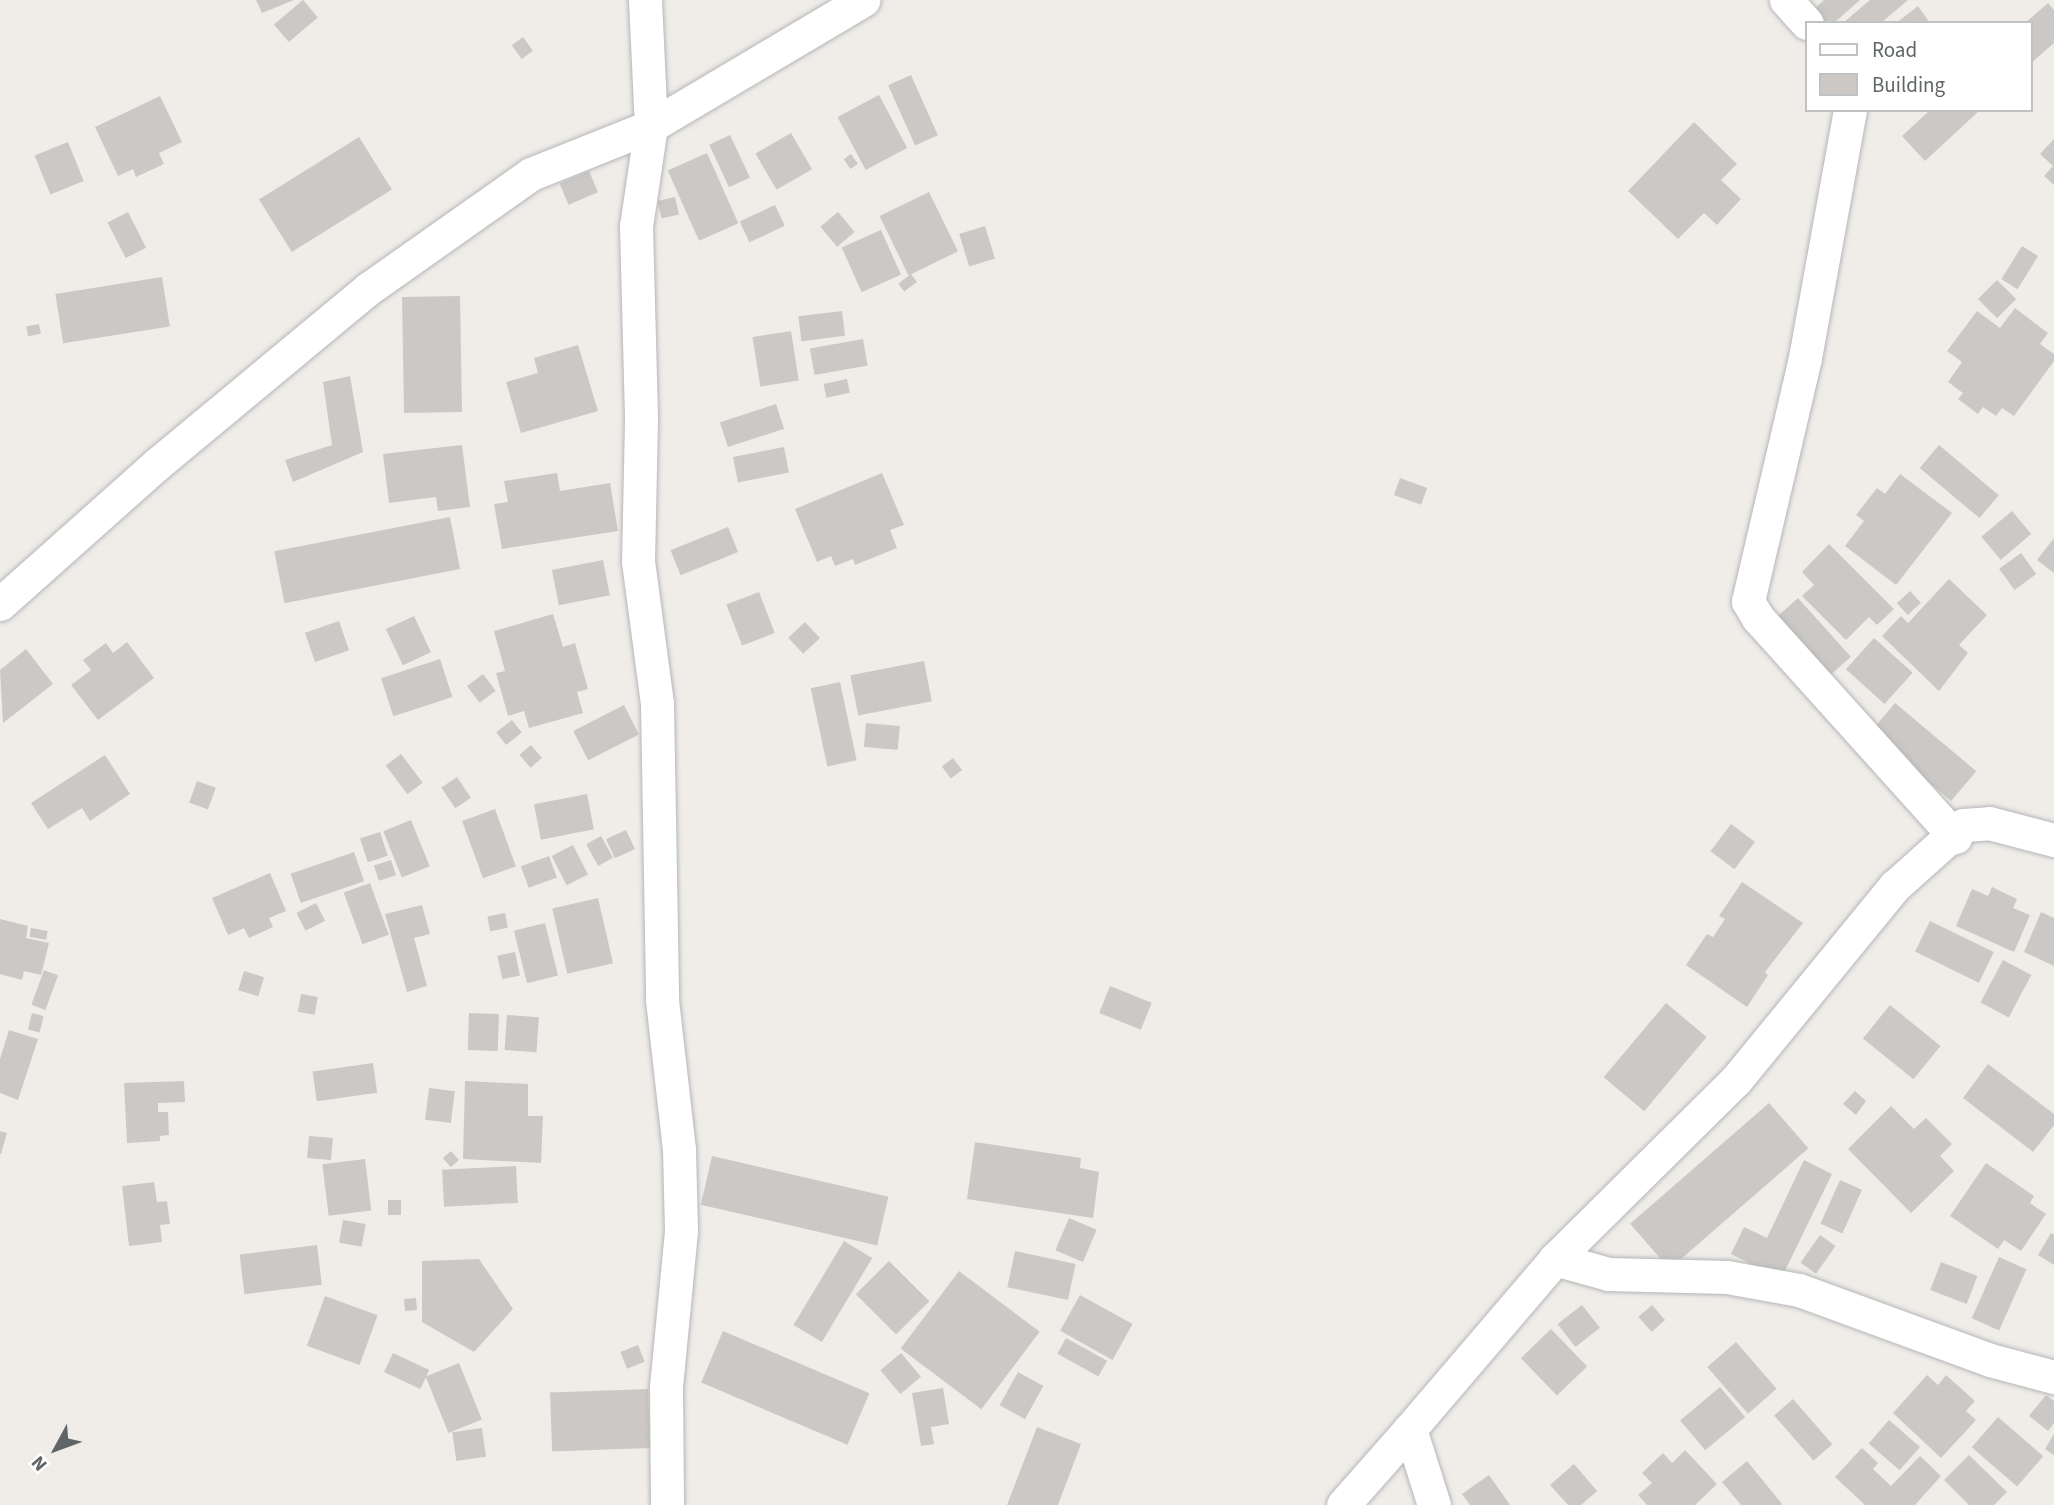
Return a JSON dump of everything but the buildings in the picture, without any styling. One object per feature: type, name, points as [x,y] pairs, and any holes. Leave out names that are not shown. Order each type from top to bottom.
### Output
[{"type":"street","points":[[645,0],[651,126],[636,226],[641,420],[638,561],[657,703],[662,1000],[679,1149],[681,1231],[666,1387],[667,1505]]},
{"type":"street","points":[[0,604],[156,465],[368,289],[531,174],[651,126],[863,0]]},
{"type":"street","points":[[1786,0],[1806,22]]},
{"type":"street","points":[[1850,112],[1805,358],[1748,601],[1758,618],[1955,837]]},
{"type":"street","points":[[1343,1505],[1555,1259],[1736,1080],[1895,886],[1955,837],[1963,825],[1976,822],[2054,840]]},
{"type":"street","points":[[1555,1259],[1608,1274],[1727,1277],[1799,1290],[1990,1360],[2054,1377]]},
{"type":"street","points":[[1410,1429],[1434,1505]]}]
